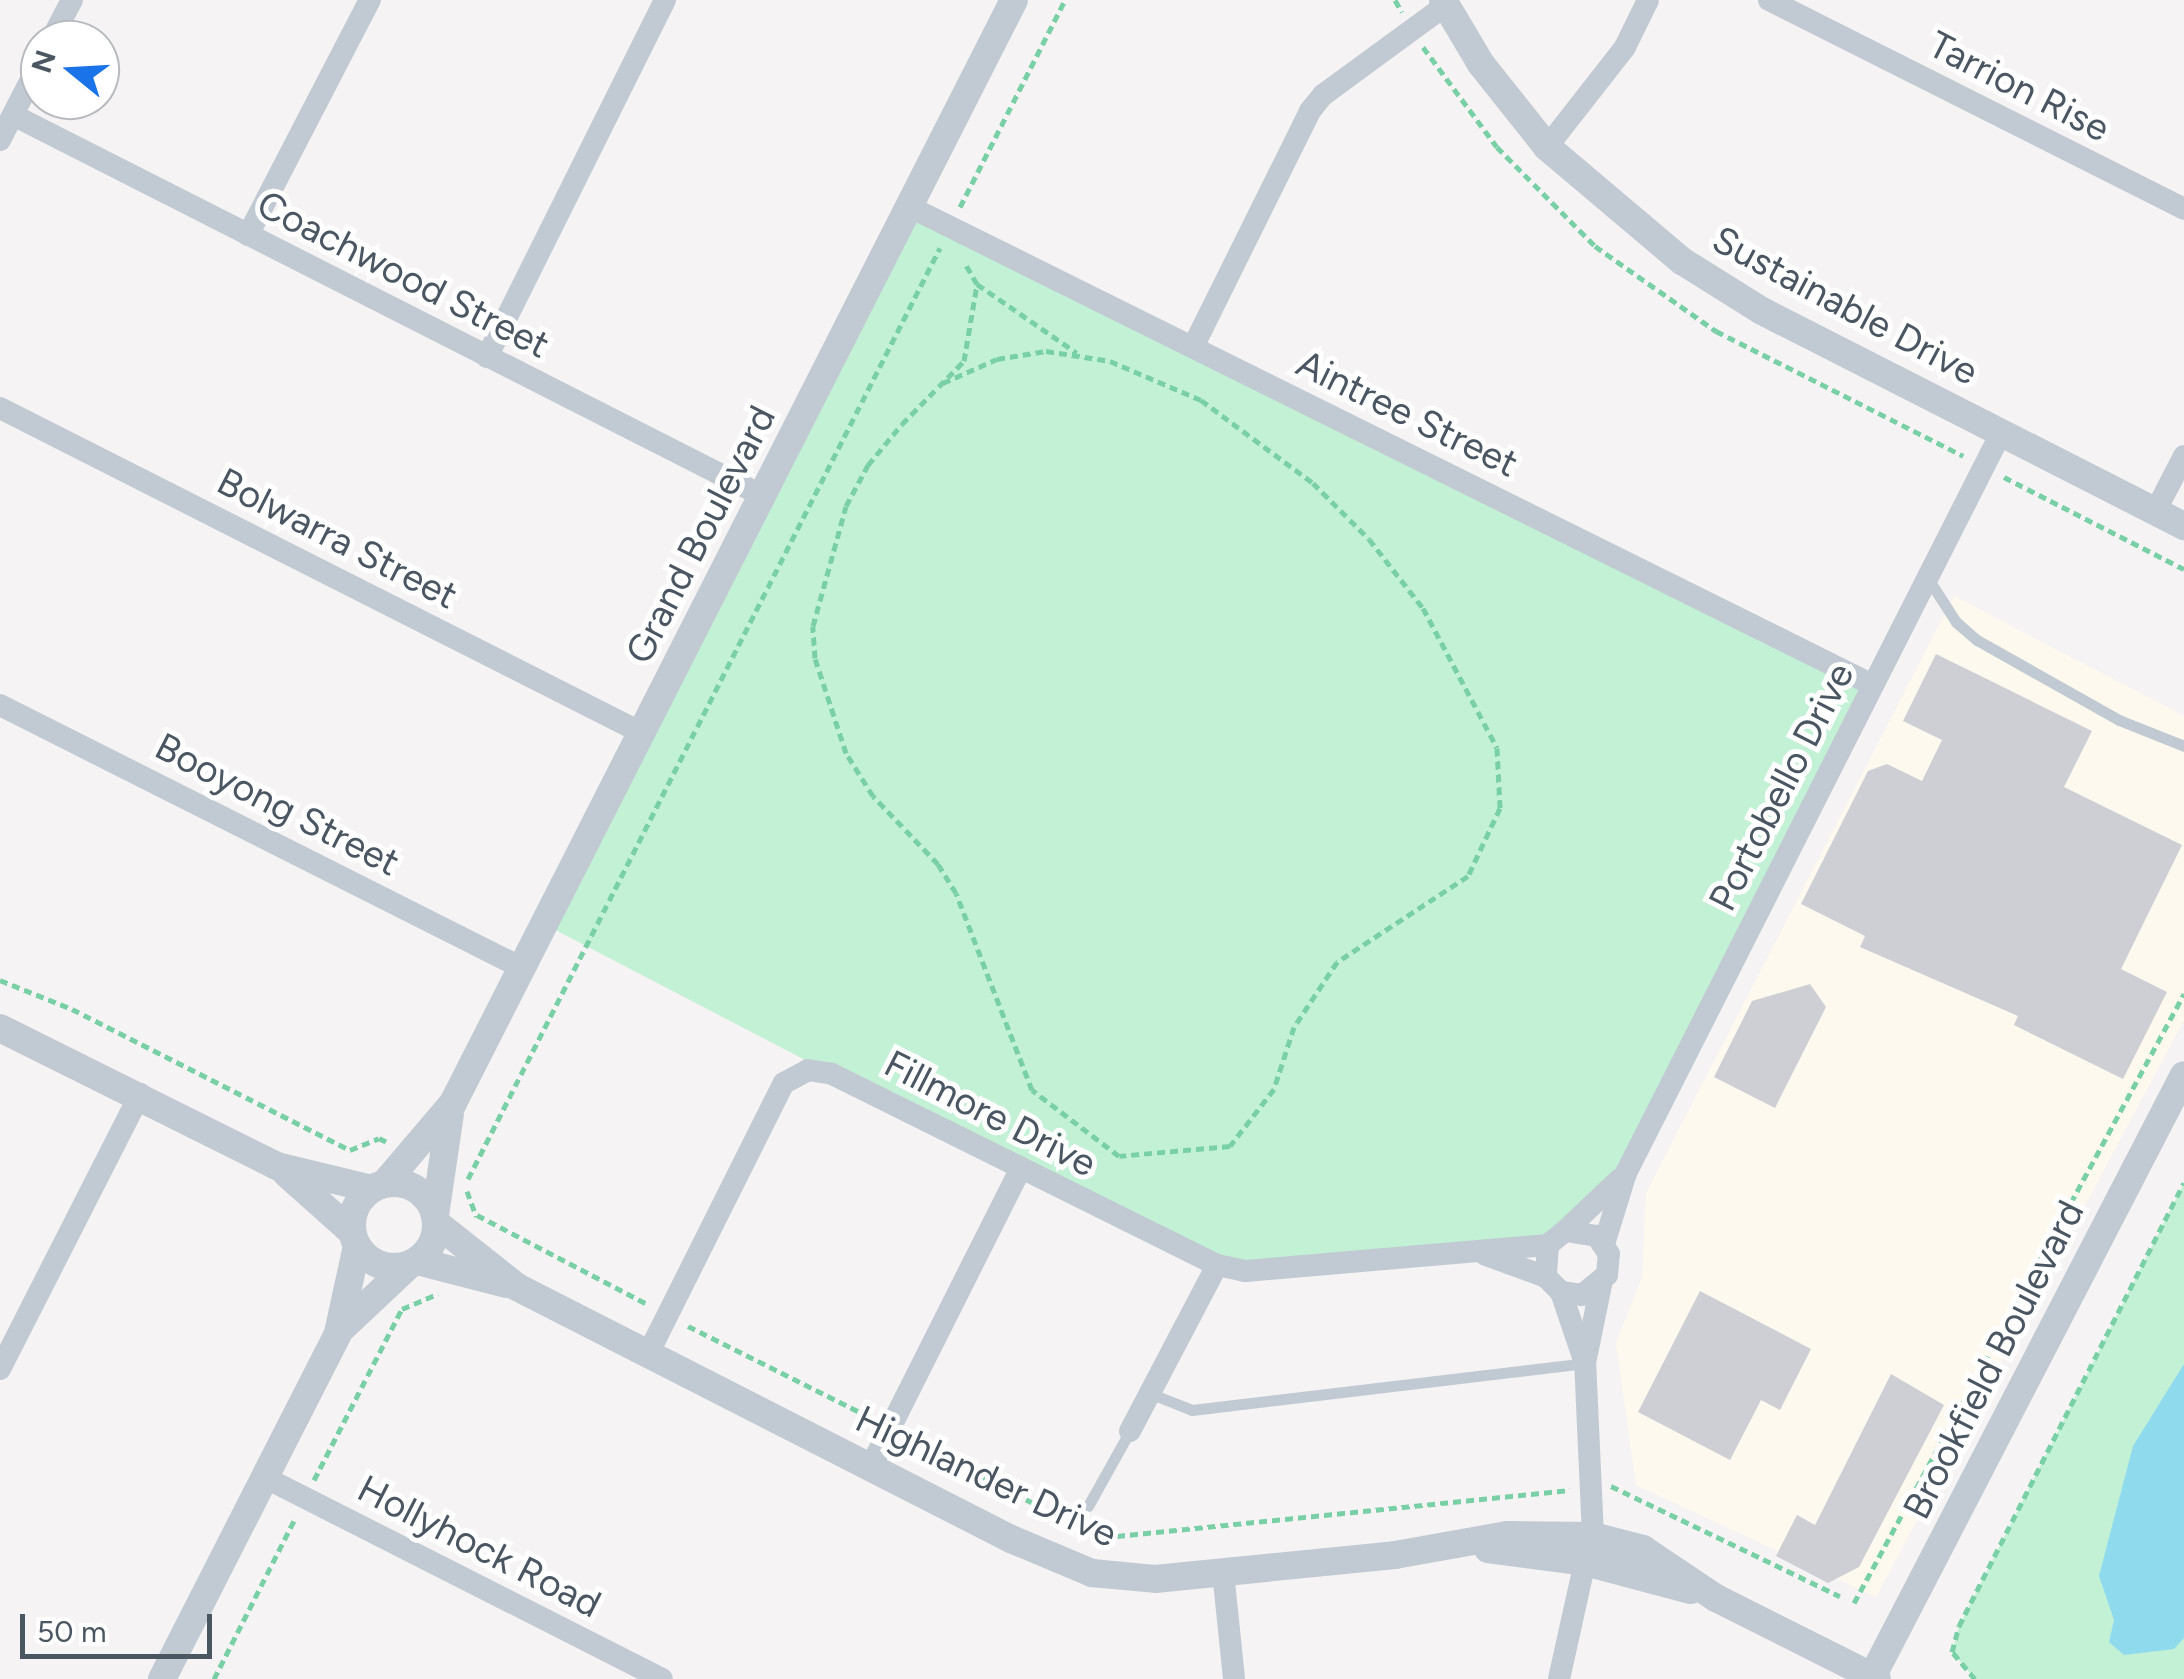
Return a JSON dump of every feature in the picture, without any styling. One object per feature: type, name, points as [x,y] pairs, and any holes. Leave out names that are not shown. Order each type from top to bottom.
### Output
[{"type":"street","points":[[248,235],[370,0]]},
{"type":"street","points":[[487,357],[666,0]]},
{"type":"street","name":"Grand Boulevard","points":[[378,1186],[453,1103],[1014,0]]},
{"type":"street","points":[[1547,146],[1625,47],[1648,0]]},
{"type":"street","name":"Tarrion Rise","points":[[1769,0],[2184,210]]},
{"type":"street","points":[[1193,347],[1310,110],[1322,94],[1444,3]]},
{"type":"street","name":"Sustainable Drive","points":[[1444,3],[1481,64],[1547,146],[1682,260],[1762,310],[2184,526]]},
{"type":"street","points":[[0,140],[20,102]]},
{"type":"street","name":"Coachwood Street","points":[[13,116],[762,496]]},
{"type":"street","name":"Aintree Street","points":[[910,207],[953,236],[1193,347],[1872,685]]},
{"type":"street","name":"Bolwarra Street","points":[[0,408],[642,733]]},
{"type":"street","name":"Portobello Drive","points":[[1604,1244],[1626,1173],[2001,432]]},
{"type":"street","points":[[2156,512],[2184,456]]},
{"type":"street","name":"Booyong Street","points":[[0,706],[522,968]]},
{"type":"street","points":[[0,1028],[140,1094],[277,1166],[386,1267],[414,1262]]},
{"type":"street","name":"Fillmore Drive","points":[[648,1354],[784,1083],[808,1070],[832,1074],[1217,1266],[1244,1271],[1557,1238]]},
{"type":"street","name":"Brookfield Boulevard","points":[[1873,1678],[2184,1075]]},
{"type":"street","points":[[0,1370],[140,1094]]},
{"type":"street","name":"Grand Boulevard","points":[[436,1219],[453,1103]]},
{"type":"street","points":[[277,1166],[422,1192],[436,1219],[430,1247],[338,1332]]},
{"type":"street","points":[[870,1468],[1021,1168]]},
{"type":"street","name":"Portobello Drive","points":[[1557,1238],[1626,1173]]},
{"type":"street","points":[[162,1679],[338,1332],[354,1239],[355,1208],[378,1186]]},
{"type":"street","name":"Highlander Drive","points":[[436,1219],[517,1287],[870,1468],[1092,1573],[1137,1580],[1459,1547],[1589,1549],[1716,1598],[1873,1678]]},
{"type":"street","points":[[1559,1679],[1589,1549],[1586,1363],[1601,1285],[1610,1265],[1604,1244],[1587,1230],[1557,1238],[1554,1284],[1586,1363]]},
{"type":"street","points":[[1458,1248],[1582,1295],[1601,1285]]},
{"type":"street","name":"Highlander Drive","points":[[414,1262],[517,1287]]},
{"type":"street","points":[[1130,1431],[1217,1266]]},
{"type":"street","name":"Hollyhock Road","points":[[264,1477],[662,1679]]},
{"type":"street","points":[[1223,1572],[1234,1679]]},
{"type":"lane","points":[[1928,577],[1956,622],[1977,640],[2119,720],[2184,746]]},
{"type":"lane","points":[[1149,1394],[1192,1410],[1586,1363]]},
{"type":"lane","points":[[1088,1506],[1130,1431]]},
{"type":"path","points":[[466,1183],[943,240],[953,236],[1065,0]]},
{"type":"path","points":[[963,258],[977,284],[1031,326],[1088,357],[1200,400],[1313,483],[1369,539],[1423,608],[1496,748],[1500,808],[1468,876],[1337,962],[1294,1027],[1274,1090],[1230,1146],[1119,1156],[1032,1090],[956,893],[938,864],[874,796],[846,752],[815,658],[813,626],[828,560],[868,465],[964,361],[977,284]]},
{"type":"path","points":[[943,384],[1030,354],[1088,357]]},
{"type":"path","points":[[0,980],[72,1009],[350,1150]]},
{"type":"path","points":[[1854,1603],[2184,994]]},
{"type":"path","points":[[1975,1679],[1952,1652],[1959,1626],[2184,1184]]},
{"type":"path","points":[[477,1215],[1035,1504],[1117,1536],[1619,1485],[1840,1596]]},
{"type":"path","points":[[214,1679],[402,1310]]},
{"type":"shaded area","points":[[1954,596],[2184,716],[2184,1020],[1876,1597],[1636,1485],[1616,1343],[1642,1278],[1646,1193]]},
{"type":"green space","points":[[910,207],[1873,685],[1626,1173],[1555,1236],[1245,1271],[832,1074],[544,924]]},
{"type":"green space","points":[[2184,1183],[2184,1679],[1975,1679],[1952,1652],[1959,1626]]},
{"type":"water","points":[[2184,1364],[2184,1638],[2174,1649],[2124,1655],[2109,1642],[2114,1620],[2099,1576],[2133,1446]]},
{"type":"building","points":[[1936,654],[2092,731],[2064,787],[2182,845],[2121,969],[2167,992],[2123,1079],[2014,1025],[2018,1016],[1860,947],[1865,936],[1801,904],[1868,771],[1887,764],[1922,781],[1942,740],[1903,721]]},
{"type":"building","points":[[1810,984],[1826,1007],[1775,1108],[1714,1077],[1752,1001]]},
{"type":"building","points":[[1700,1291],[1811,1349],[1780,1410],[1761,1400],[1730,1460],[1638,1412]]},
{"type":"building","points":[[1891,1374],[1944,1405],[1859,1567],[1828,1583],[1776,1556],[1797,1515],[1815,1525]]}]
